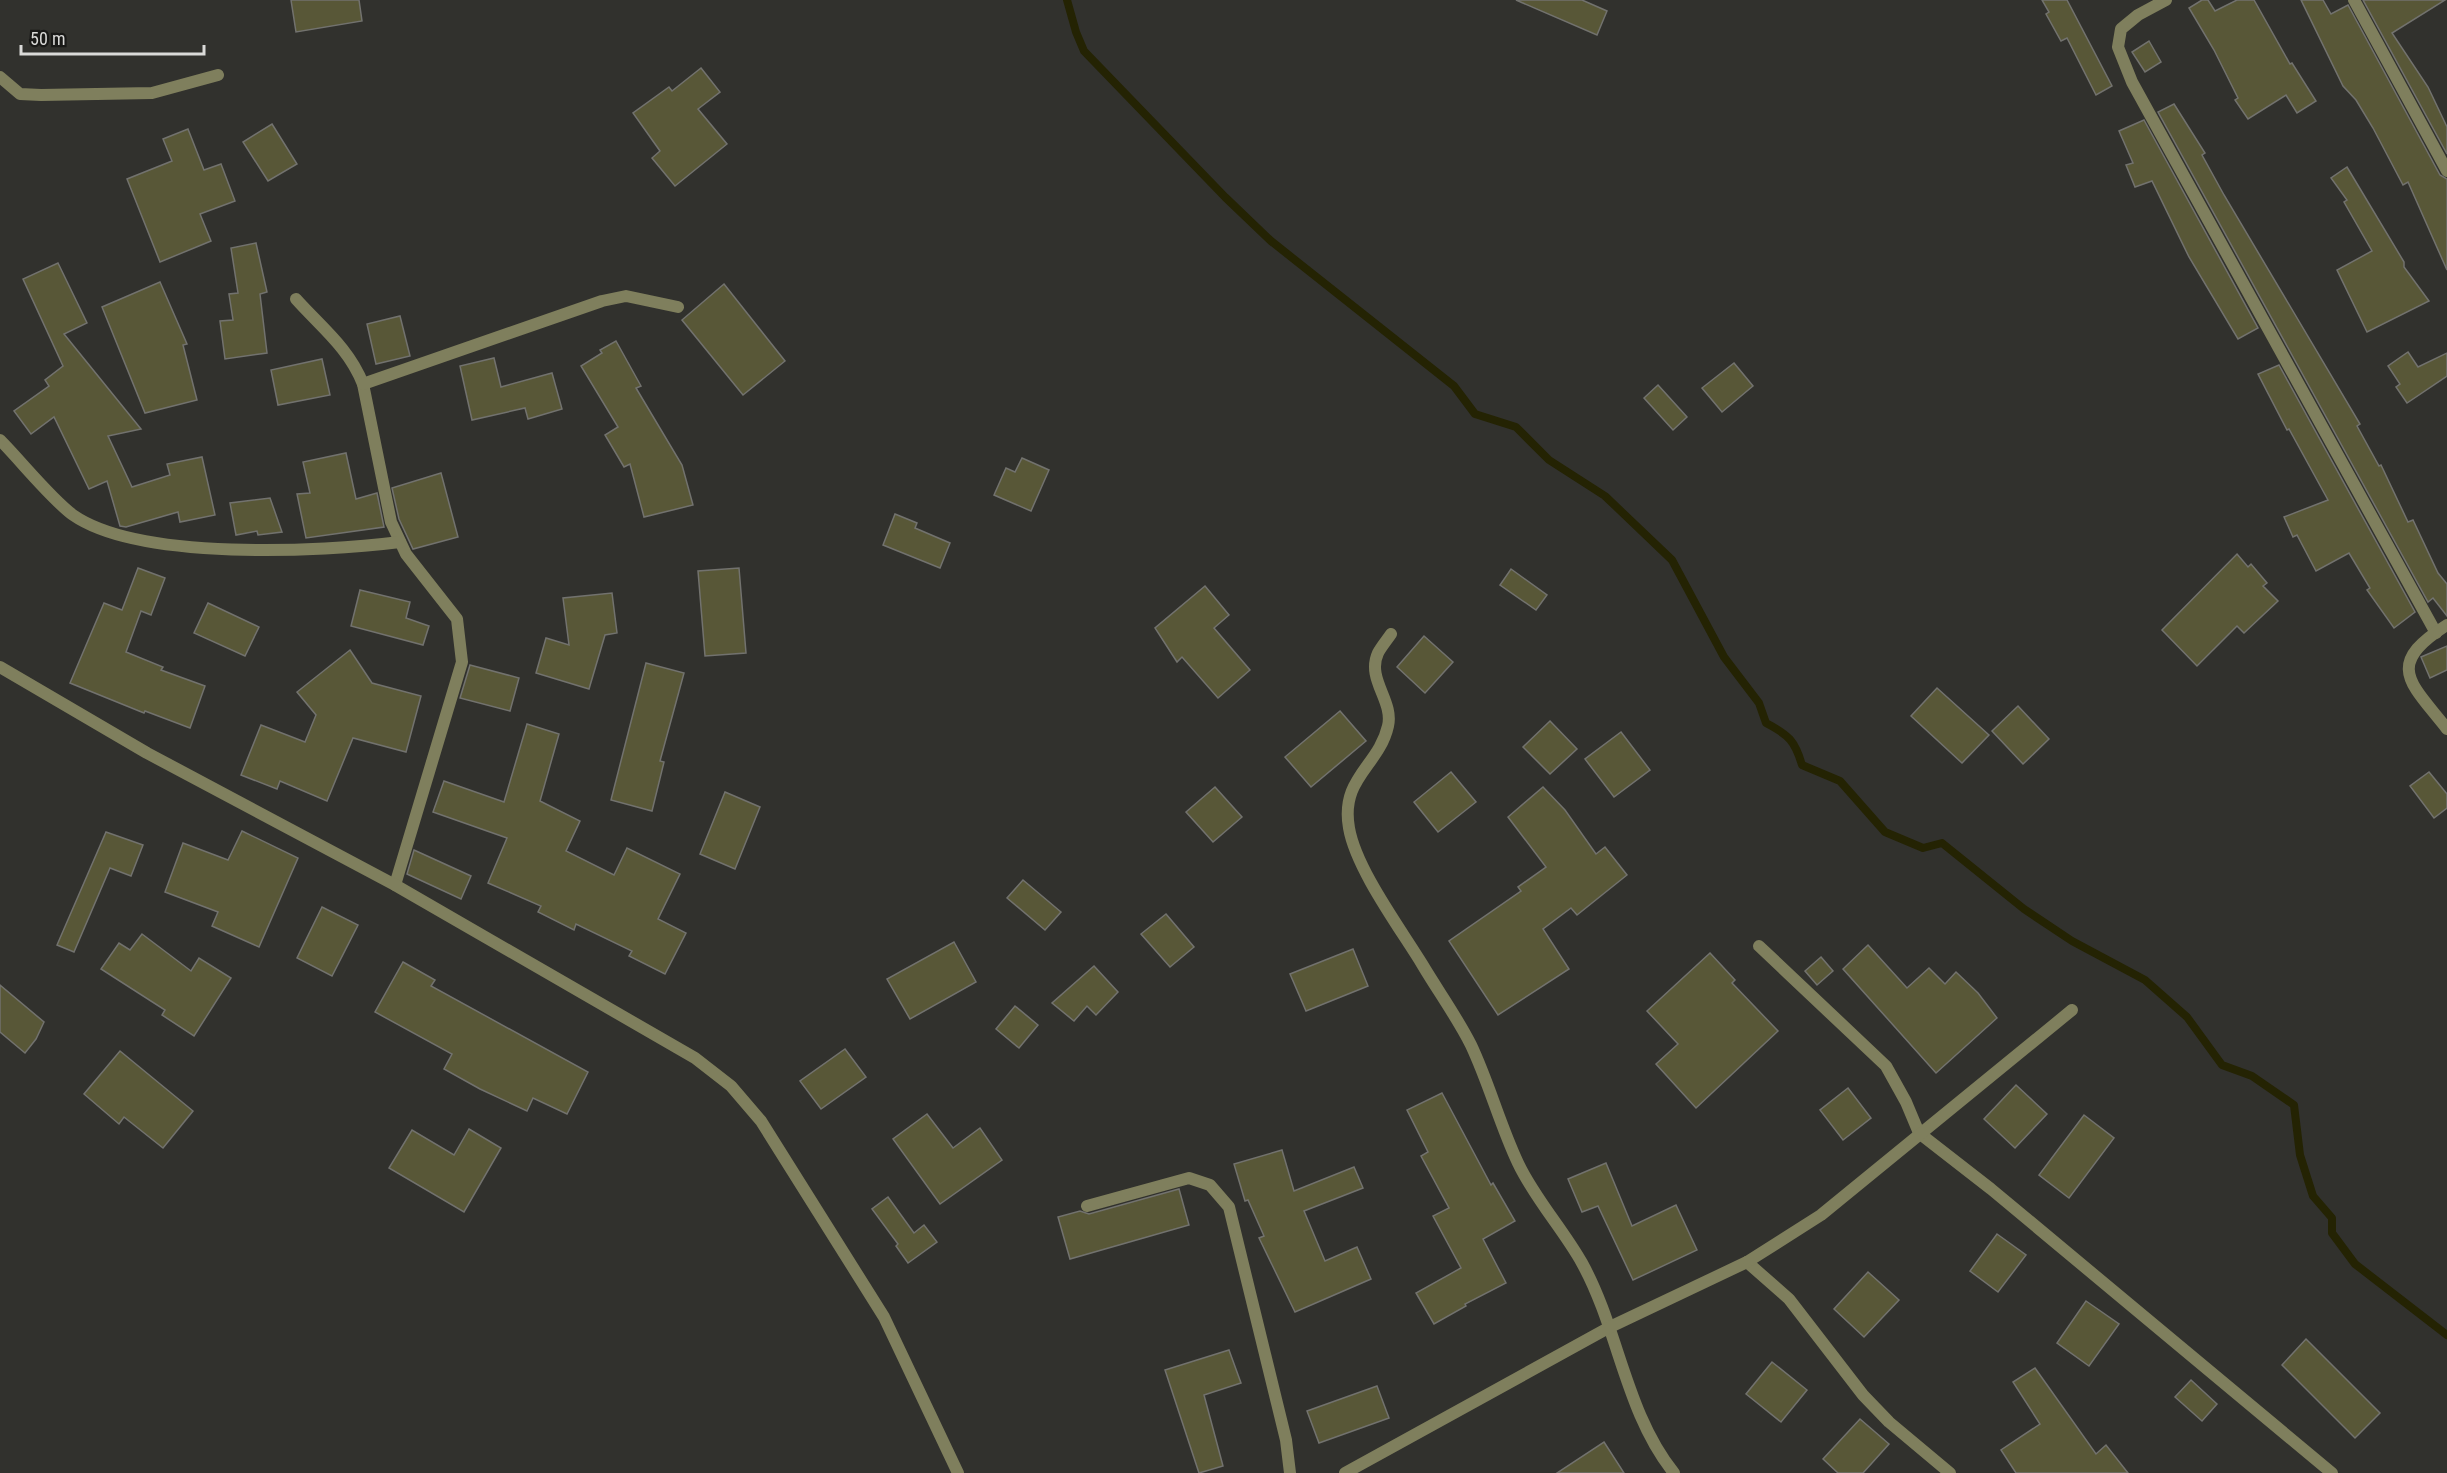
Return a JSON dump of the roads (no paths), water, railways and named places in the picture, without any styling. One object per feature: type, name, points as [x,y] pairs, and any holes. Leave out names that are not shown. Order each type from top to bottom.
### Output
[{"type":"street","points":[[2166,0],[2138,15],[2121,29],[2118,47],[2132,82],[2436,633]]},
{"type":"street","points":[[2354,0],[2447,171]]},
{"type":"street","points":[[0,77],[20,94],[41,95],[152,93],[218,75]]},
{"type":"street","points":[[363,384],[602,301],[626,296],[678,307]]},
{"type":"street","points":[[296,299],[337,339],[355,364],[363,384],[391,522],[406,554],[457,619],[462,662],[395,885]]},
{"type":"street","points":[[0,440],[71,514],[93,526],[121,536],[206,548],[352,548],[400,542]]},
{"type":"street","points":[[2447,625],[2409,659],[2409,680],[2447,729]]},
{"type":"street","points":[[1391,634],[1377,654],[1375,676],[1389,710],[1389,723],[1384,739],[1350,790],[1347,806],[1349,829],[1366,871],[1470,1044],[1519,1164],[1581,1262],[1610,1327],[1641,1416],[1656,1450],[1674,1473]]},
{"type":"street","points":[[0,667],[147,753],[395,885],[695,1058],[731,1086],[761,1121],[884,1317],[958,1473]]},
{"type":"street","points":[[1759,946],[1886,1066],[1918,1133],[2037,1226],[2331,1473]]},
{"type":"street","points":[[1345,1473],[1610,1327],[1747,1262],[1821,1215],[1918,1133],[2072,1010]]},
{"type":"street","points":[[1087,1206],[1190,1178],[1210,1185],[1229,1207],[1286,1440],[1290,1473]]},
{"type":"street","points":[[1747,1262],[1789,1299],[1863,1395],[1889,1422],[1950,1473]]},
{"type":"waterway","points":[[1067,0],[1084,51],[1225,197],[1271,241],[1454,386],[1475,414],[1516,427],[1549,460],[1605,496],[1672,560],[1724,657],[1759,703],[1766,723],[1786,735],[1794,744],[1802,765],[1840,781],[1885,832],[1923,848],[1942,843],[2024,909],[2072,941],[2145,980],[2187,1017],[2222,1065],[2252,1076],[2294,1105],[2300,1155],[2313,1196],[2332,1218],[2332,1233],[2355,1264],[2447,1335]]}]
